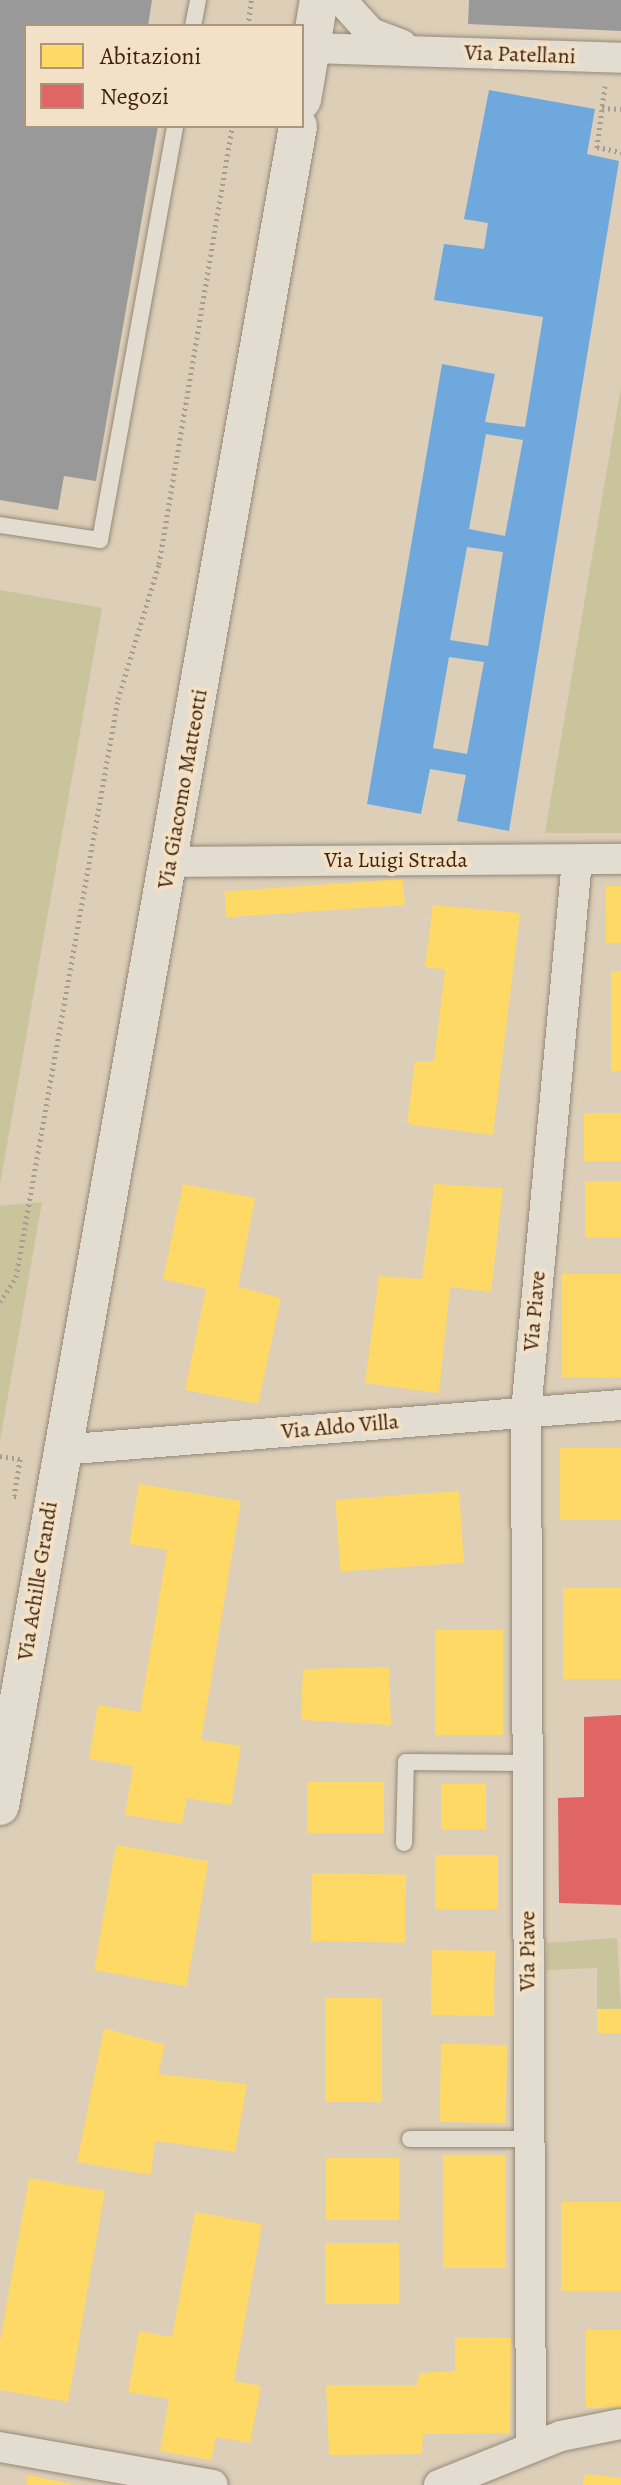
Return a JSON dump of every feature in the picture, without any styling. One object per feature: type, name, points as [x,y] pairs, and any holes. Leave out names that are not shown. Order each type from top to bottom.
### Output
[{"type":"street","points":[[304,88],[319,0]]},
{"type":"street","name":"Via Patellani","points":[[341,0],[371,33],[418,51]]},
{"type":"street","name":"Via Patellani","points":[[311,48],[615,58]]},
{"type":"street","name":"Via Giacomo Matteotti","points":[[60,1450],[170,862],[298,128]]},
{"type":"street","name":"Via Luigi Strada","points":[[170,862],[621,859]]},
{"type":"street","name":"Via Piave","points":[[531,2447],[526,1412],[577,860]]},
{"type":"street","name":"Via Aldo Villa","points":[[60,1450],[621,1405]]},
{"type":"street","name":"Via Achille Grandi","points":[[0,1806],[60,1450]]},
{"type":"street","points":[[439,2485],[531,2447],[621,2424]]},
{"type":"street","points":[[0,2447],[159,2481],[213,2485]]},
{"type":"lane","points":[[193,24],[198,0]]},
{"type":"lane","points":[[0,525],[100,540],[175,128]]},
{"type":"lane","points":[[404,1843],[406,1762],[527,1763]]},
{"type":"lane","points":[[410,2139],[530,2139]]},
{"type":"path","points":[[248,24],[251,0]]},
{"type":"path","points":[[615,58],[602,108],[597,147],[621,152]]},
{"type":"path","points":[[602,108],[621,109]]},
{"type":"path","points":[[0,1302],[16,1277],[118,699],[159,564],[232,128]]},
{"type":"shaded area","points":[[621,387],[621,833],[545,833]]},
{"type":"shaded area","points":[[0,590],[102,608],[0,1184]]},
{"type":"shaded area","points":[[42,1202],[0,1441],[0,1206]]},
{"type":"shaded area","points":[[617,1938],[621,2009],[597,2009],[597,1968],[546,1970],[547,1943]]},
{"type":"building: Abitazioni","points":[[403,879],[405,905],[226,917],[224,891]]},
{"type":"building: Abitazioni","points":[[606,886],[621,886],[621,943],[606,943]]},
{"type":"building: Abitazioni","points":[[433,905],[520,913],[493,1135],[407,1124],[415,1061],[434,1061],[445,970],[425,967]]},
{"type":"building: Abitazioni","points":[[611,971],[621,971],[621,1071],[611,1071]]},
{"type":"building: Abitazioni","points":[[584,1113],[621,1113],[621,1161],[584,1161]]},
{"type":"building: Abitazioni","points":[[585,1181],[621,1181],[621,1237],[585,1237]]},
{"type":"building: Abitazioni","points":[[183,1184],[255,1198],[238,1287],[281,1298],[258,1404],[185,1390],[206,1289],[163,1279]]},
{"type":"building: Abitazioni","points":[[434,1184],[503,1188],[491,1292],[450,1287],[439,1393],[365,1383],[379,1276],[422,1279]]},
{"type":"building: Abitazioni","points":[[562,1274],[621,1274],[621,1377],[562,1377]]},
{"type":"building: Abitazioni","points":[[560,1448],[621,1448],[621,1520],[560,1520]]},
{"type":"building: Abitazioni","points":[[139,1484],[241,1501],[201,1740],[241,1746],[231,1805],[187,1798],[182,1824],[125,1815],[133,1766],[89,1759],[98,1705],[140,1712],[167,1550],[129,1544]]},
{"type":"building: Abitazioni","points":[[459,1491],[464,1563],[340,1571],[335,1500]]},
{"type":"building: Abitazioni","points":[[563,1588],[621,1588],[621,1679],[563,1679]]},
{"type":"building: Abitazioni","points":[[435,1630],[503,1630],[503,1735],[435,1735]]},
{"type":"building: Abitazioni","points":[[389,1667],[391,1725],[301,1720],[303,1669]]},
{"type":"building: Abitazioni","points":[[307,1782],[384,1782],[384,1833],[307,1833]]},
{"type":"building: Abitazioni","points":[[441,1784],[486,1784],[486,1829],[441,1829]]},
{"type":"building: Abitazioni","points":[[116,1845],[209,1861],[187,1986],[94,1970]]},
{"type":"building: Abitazioni","points":[[435,1855],[498,1855],[498,1909],[435,1909]]},
{"type":"building: Abitazioni","points":[[312,1873],[406,1875],[405,1943],[311,1941]]},
{"type":"building: Abitazioni","points":[[432,1950],[495,1951],[494,2016],[431,2015]]},
{"type":"building: Abitazioni","points":[[325,1998],[382,1998],[382,2102],[325,2102]]},
{"type":"building: Abitazioni","points":[[597,2009],[621,2009],[621,2033],[597,2033]]},
{"type":"building: Abitazioni","points":[[104,2028],[165,2045],[158,2074],[247,2084],[235,2152],[155,2141],[151,2175],[77,2162]]},
{"type":"building: Abitazioni","points":[[441,2044],[507,2045],[506,2123],[440,2122]]},
{"type":"building: Abitazioni","points":[[443,2155],[506,2155],[506,2268],[443,2268]]},
{"type":"building: Abitazioni","points":[[326,2158],[399,2158],[399,2220],[326,2220]]},
{"type":"building: Abitazioni","points":[[29,2178],[105,2191],[68,2402],[0,2390],[0,2342]]},
{"type":"building: Abitazioni","points":[[561,2202],[621,2202],[621,2291],[561,2291]]},
{"type":"building: Abitazioni","points":[[195,2212],[262,2224],[234,2381],[261,2386],[250,2443],[216,2437],[211,2460],[160,2451],[169,2399],[128,2392],[139,2331],[172,2337]]},
{"type":"building: Abitazioni","points":[[325,2243],[399,2243],[399,2304],[325,2304]]},
{"type":"building: Abitazioni","points":[[586,2330],[621,2330],[621,2408],[586,2408]]},
{"type":"building: Abitazioni","points":[[455,2337],[511,2338],[510,2433],[423,2434],[422,2454],[329,2455],[326,2385],[417,2385],[419,2373],[455,2371]]},
{"type":"building: Abitazioni","points":[[585,2474],[621,2478],[621,2485],[583,2485]]},
{"type":"building: Abitazioni","points":[[28,2475],[71,2484],[71,2485],[26,2485]]},
{"type":"building: Negozi","points":[[621,1715],[621,1905],[559,1903],[558,1798],[584,1797],[584,1717]]},
{"type":"building: Scuole","points":[[489,90],[595,109],[587,154],[619,161],[509,831],[457,821],[466,775],[430,769],[421,814],[367,804],[442,364],[495,374],[485,422],[525,427],[543,317],[434,300],[444,244],[484,249],[488,223],[464,219]],"holes":[[[486,434],[523,440],[505,536],[469,529]],[[467,547],[503,552],[488,646],[450,640]],[[449,657],[484,662],[467,754],[433,748]]]},
{"type":"building: Industria","points":[[0,0],[152,0],[148,24],[24,24],[24,128],[158,128],[96,481],[64,476],[58,510],[0,500]]},
{"type":"building: Industria","points":[[469,0],[621,0],[621,31],[468,24]]}]
